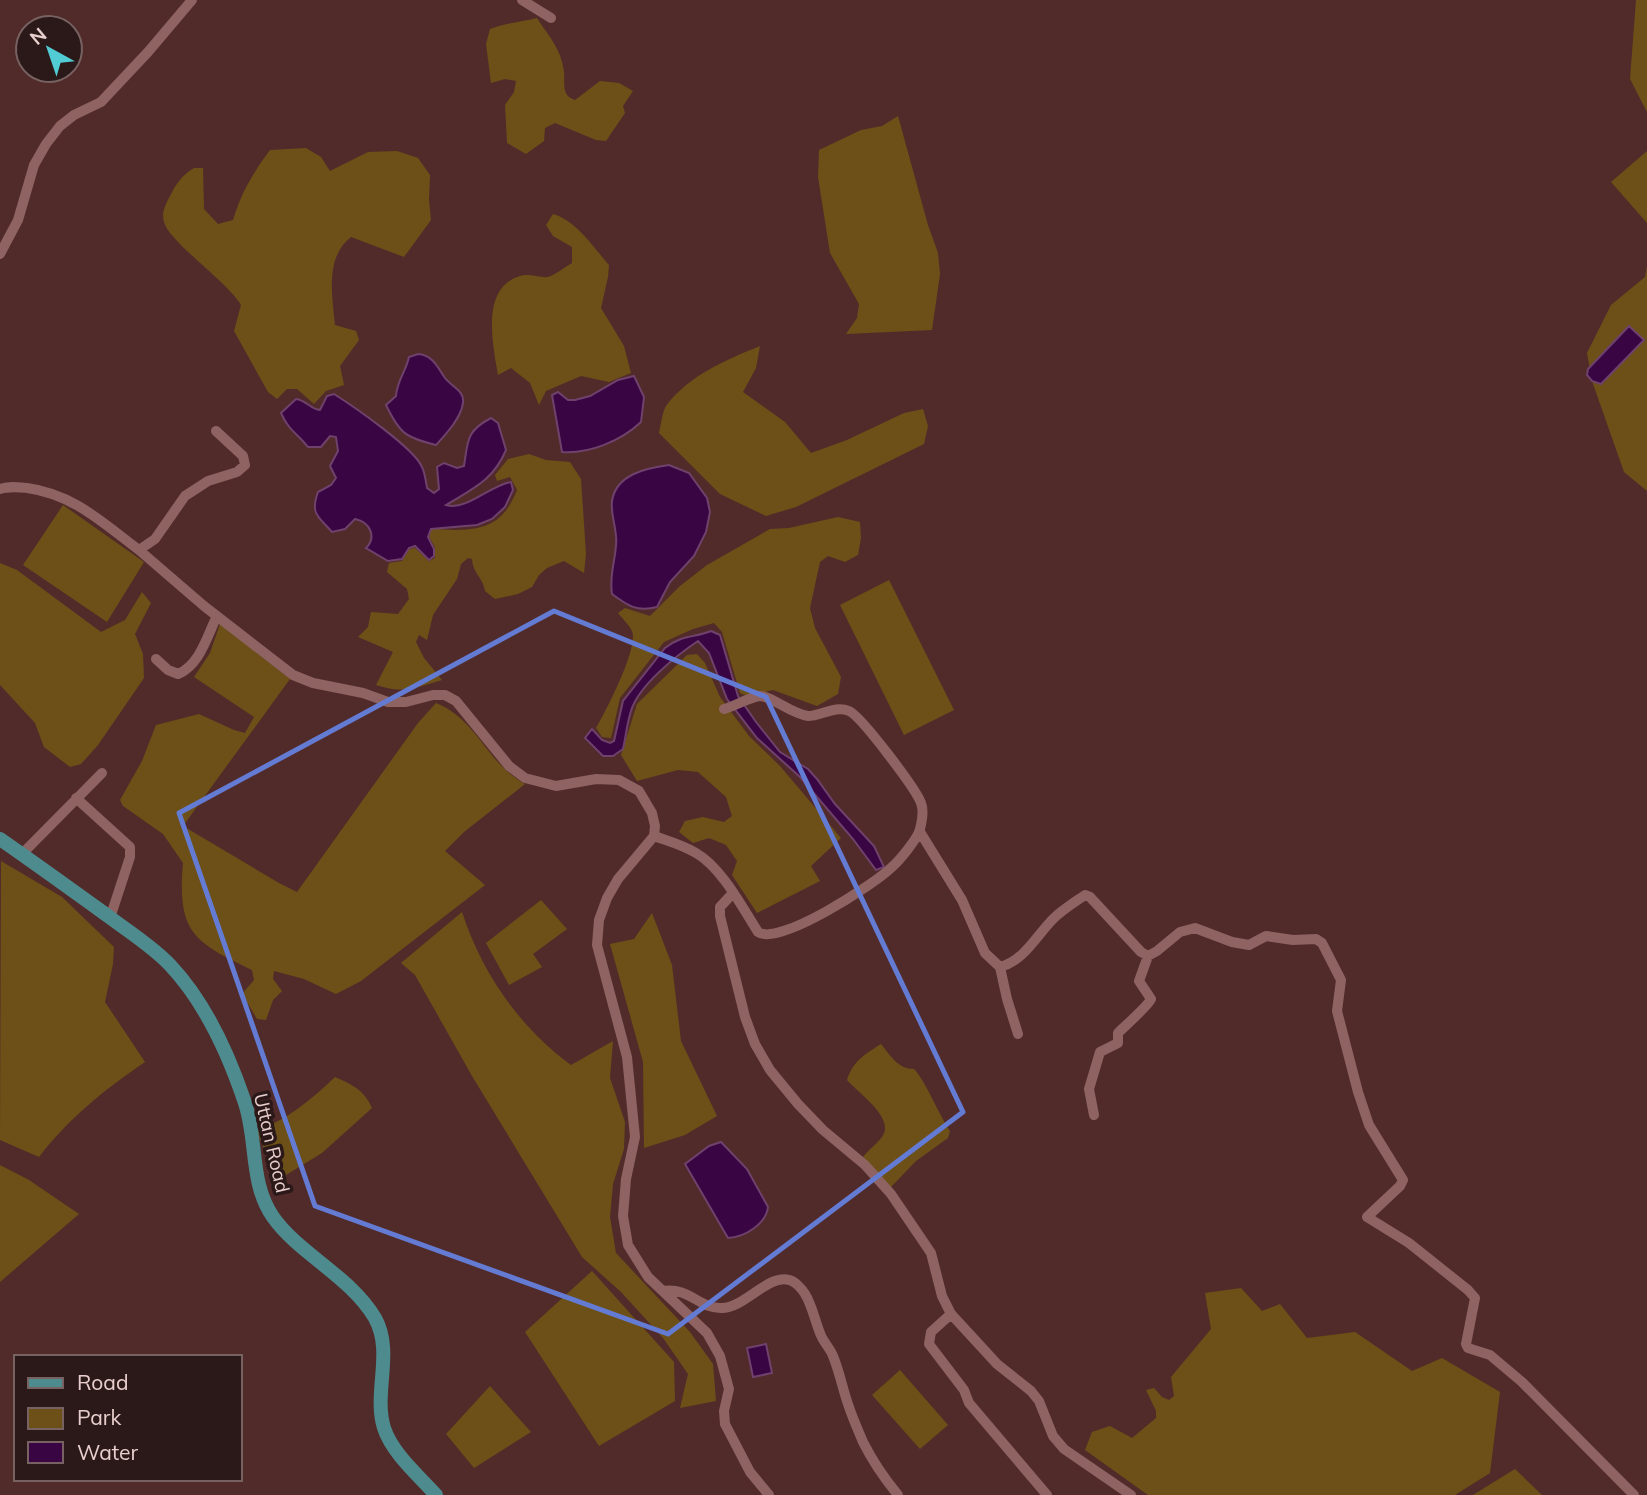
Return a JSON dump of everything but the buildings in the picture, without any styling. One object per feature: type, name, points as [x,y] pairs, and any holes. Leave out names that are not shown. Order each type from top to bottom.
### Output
[{"type":"main road","name":"Uttan Road","points":[[0,838],[155,950],[190,989],[205,1014],[244,1100],[258,1182],[266,1205],[274,1219],[342,1279],[375,1319],[382,1341],[381,1409],[385,1430],[401,1456],[436,1495]]},
{"type":"street","points":[[0,254],[18,220],[34,165],[46,144],[60,126],[74,115],[101,102],[192,0]]},
{"type":"street","points":[[522,0],[551,18]]},
{"type":"street","points":[[139,550],[155,539],[185,496],[208,481],[237,472],[245,466],[243,456],[216,431]]},
{"type":"street","points":[[0,489],[36,489],[70,500],[139,550],[293,675],[313,683],[363,693],[387,702],[445,695],[456,701],[509,766],[525,778],[556,786],[596,779],[619,780],[639,791],[652,813],[654,836],[618,879],[607,898],[599,920],[597,945],[627,1057],[635,1137],[622,1216],[628,1245],[648,1277],[707,1333],[720,1356],[729,1389],[724,1411],[725,1424],[750,1472],[769,1495]]},
{"type":"street","points":[[156,659],[168,670],[178,674],[186,671],[193,664],[217,616]]},
{"type":"street","points":[[654,836],[693,850],[704,858],[733,893],[758,932],[763,936],[770,936],[804,924],[881,877],[920,832],[922,804],[855,714],[846,709],[811,716],[796,713],[760,696],[724,709]]},
{"type":"street","points":[[22,854],[102,773]]},
{"type":"street","points":[[76,798],[130,847],[130,857],[110,918]]},
{"type":"street","points":[[920,832],[962,900],[985,953],[1000,967],[1018,1034]]},
{"type":"street","points":[[733,893],[720,907],[720,916],[745,1017],[755,1044],[770,1070],[823,1130],[865,1165],[891,1194],[931,1252],[942,1296],[951,1314],[996,1364],[1031,1391],[1039,1401],[1053,1436],[1064,1448],[1131,1495]]},
{"type":"street","points":[[1000,967],[1009,965],[1022,955],[1054,918],[1085,895],[1148,956]]},
{"type":"street","points":[[1094,1115],[1089,1089],[1100,1052],[1118,1043],[1118,1033],[1150,1003],[1151,999],[1139,981],[1148,956],[1180,932],[1195,928],[1232,942],[1250,944],[1272,935],[1293,940],[1317,939],[1322,943],[1341,980],[1336,1011],[1357,1092],[1369,1125],[1402,1180],[1400,1186],[1367,1217],[1409,1243],[1468,1290],[1475,1298],[1466,1344],[1468,1348],[1490,1356],[1522,1382],[1634,1495]]},
{"type":"street","points":[[663,1292],[676,1290],[693,1296],[707,1306],[727,1308],[780,1280],[789,1280],[800,1287],[806,1295],[821,1336],[833,1355],[849,1408],[865,1445],[880,1474],[898,1495]]},
{"type":"street","points":[[951,1314],[931,1332],[929,1344],[964,1390],[969,1403],[1047,1495]]},
{"type":"highlighted area","points":[[554,611],[766,697],[963,1112],[668,1334],[315,1206],[179,813]]},
{"type":"green space","points":[[1636,0],[1647,0],[1647,112],[1630,79]]},
{"type":"green space","points":[[537,18],[560,56],[568,96],[575,100],[600,81],[619,83],[633,91],[623,106],[625,113],[606,141],[596,140],[555,123],[545,128],[544,141],[526,154],[507,143],[505,105],[514,92],[516,81],[505,79],[491,83],[486,44],[490,29]]},
{"type":"green space","points":[[898,116],[938,253],[940,274],[932,330],[846,334],[857,318],[859,304],[830,253],[818,177],[819,150],[861,130],[882,126]]},
{"type":"green space","points":[[306,148],[321,157],[330,171],[368,152],[397,151],[418,158],[430,175],[431,220],[404,257],[351,237],[337,255],[332,277],[335,325],[356,331],[359,340],[340,366],[344,385],[326,391],[314,404],[297,389],[287,389],[277,399],[268,392],[234,331],[241,305],[224,285],[176,240],[168,230],[163,215],[164,208],[180,180],[194,168],[203,168],[204,209],[218,224],[233,220],[248,183],[270,150]]},
{"type":"green space","points":[[1647,151],[1647,223],[1611,182]]},
{"type":"green space","points":[[553,214],[577,228],[609,265],[601,308],[624,346],[631,373],[609,382],[581,376],[546,391],[539,405],[530,383],[511,368],[498,375],[492,319],[499,292],[507,282],[523,275],[548,277],[572,263],[572,247],[553,236],[546,225]]},
{"type":"green space","points":[[1647,266],[1647,491],[1624,472],[1592,381],[1587,353],[1611,305],[1645,277]]},
{"type":"green space","points":[[760,346],[756,368],[743,392],[785,422],[811,453],[847,440],[904,413],[923,409],[928,426],[924,444],[796,507],[766,516],[720,494],[659,433],[663,416],[666,406],[675,395],[697,377]]},
{"type":"green space","points":[[529,454],[546,460],[570,462],[581,479],[586,554],[584,573],[564,561],[547,568],[532,587],[518,594],[495,599],[485,591],[472,559],[468,558],[461,564],[457,579],[433,615],[427,640],[419,635],[416,642],[424,658],[442,680],[402,689],[376,685],[393,652],[358,637],[368,627],[371,612],[398,614],[409,599],[407,589],[387,572],[389,563],[402,561],[409,549],[415,548],[429,561],[435,558],[435,547],[429,537],[431,529],[475,528],[500,517],[517,490],[510,477],[497,481],[495,475],[508,459]]},
{"type":"green space","points":[[63,505],[144,562],[107,622],[23,565]]},
{"type":"green space","points":[[838,517],[860,522],[858,555],[845,562],[828,556],[820,562],[810,608],[815,628],[841,677],[838,694],[817,706],[773,690],[747,696],[740,693],[722,632],[714,623],[664,642],[620,698],[611,738],[602,737],[596,728],[620,679],[633,639],[631,629],[618,613],[625,608],[650,616],[680,586],[707,565],[770,529],[789,528]]},
{"type":"green space","points":[[0,563],[17,570],[101,632],[125,620],[142,592],[151,603],[135,634],[143,654],[144,678],[98,745],[81,764],[70,767],[44,747],[35,723],[0,685]]},
{"type":"green space","points":[[889,580],[954,710],[904,735],[840,605]]},
{"type":"green space","points":[[220,624],[290,679],[183,826],[279,883],[297,892],[418,723],[436,703],[462,720],[501,765],[525,784],[464,832],[445,851],[485,885],[361,981],[336,994],[304,979],[274,971],[273,979],[282,991],[273,1000],[266,1020],[257,1019],[242,994],[254,980],[252,970],[215,951],[193,932],[183,905],[183,863],[163,834],[123,806],[120,800],[142,761],[156,725],[199,714],[245,733],[254,717],[194,677],[210,653]]},
{"type":"green space","points":[[697,654],[705,663],[720,697],[749,736],[780,766],[841,838],[811,866],[820,881],[757,913],[732,875],[737,861],[726,845],[709,838],[693,843],[679,832],[685,821],[703,817],[724,822],[732,816],[726,797],[698,772],[678,770],[637,781],[621,755],[637,704],[687,655]]},
{"type":"green space","points":[[1,861],[62,897],[114,947],[105,1002],[145,1062],[88,1105],[39,1157],[0,1140]]},
{"type":"green space","points":[[541,900],[567,929],[533,954],[542,967],[509,985],[486,943]]},
{"type":"green space","points":[[462,912],[480,956],[504,997],[552,1050],[571,1065],[613,1041],[610,1078],[625,1122],[624,1149],[613,1184],[610,1217],[616,1253],[690,1332],[713,1364],[716,1401],[680,1408],[688,1374],[663,1338],[621,1292],[582,1257],[472,1076],[415,975],[401,963]]},
{"type":"green space","points":[[652,913],[672,965],[681,1041],[717,1116],[685,1135],[644,1148],[643,1062],[610,944],[634,939]]},
{"type":"green space","points":[[881,1044],[899,1064],[914,1069],[918,1074],[950,1131],[948,1138],[916,1161],[891,1187],[863,1157],[882,1137],[884,1122],[874,1106],[847,1080],[856,1063]]},
{"type":"green space","points":[[335,1077],[357,1089],[366,1097],[372,1108],[322,1153],[286,1175],[275,1172],[256,1131],[298,1108]]},
{"type":"green space","points":[[0,1165],[29,1180],[79,1214],[0,1282]]},
{"type":"green space","points":[[592,1271],[674,1362],[675,1401],[599,1446],[525,1332]]},
{"type":"green space","points":[[1241,1288],[1262,1311],[1280,1304],[1307,1338],[1355,1332],[1412,1371],[1442,1358],[1500,1392],[1490,1473],[1455,1495],[1148,1495],[1085,1450],[1092,1432],[1110,1426],[1132,1438],[1156,1418],[1156,1411],[1146,1390],[1154,1388],[1169,1400],[1174,1396],[1171,1377],[1211,1329],[1205,1293]]},
{"type":"green space","points":[[900,1370],[948,1425],[920,1449],[872,1395]]},
{"type":"green space","points":[[490,1386],[531,1432],[474,1468],[446,1434]]},
{"type":"green space","points":[[1515,1469],[1542,1495],[1473,1495]]},
{"type":"water","points":[[1629,326],[1644,340],[1601,384],[1592,381],[1587,375],[1588,369]]},
{"type":"water","points":[[418,354],[431,359],[463,399],[462,409],[456,420],[436,445],[405,433],[386,405],[396,396],[409,357]]},
{"type":"water","points":[[634,376],[644,397],[641,422],[604,445],[583,451],[562,452],[552,395],[558,392],[568,400],[575,400],[590,396],[618,380]]},
{"type":"water","points":[[334,394],[408,449],[422,467],[427,488],[434,493],[439,489],[437,467],[444,463],[457,468],[464,466],[473,432],[491,418],[498,423],[506,450],[501,461],[481,483],[446,505],[462,504],[511,482],[513,490],[505,507],[492,519],[477,525],[431,529],[428,537],[434,549],[434,556],[429,560],[415,546],[409,548],[402,559],[388,561],[366,548],[371,539],[370,530],[365,523],[355,519],[345,529],[332,532],[319,518],[315,505],[318,492],[331,485],[336,478],[330,466],[338,451],[336,437],[330,436],[321,447],[308,447],[290,428],[281,413],[296,399],[320,410],[327,396]]},
{"type":"water","points":[[669,465],[689,473],[707,498],[710,512],[706,532],[694,556],[670,582],[657,607],[638,608],[612,594],[616,540],[612,501],[620,484],[626,479],[651,468]]},
{"type":"water","points":[[711,631],[720,635],[738,696],[756,722],[780,752],[808,769],[817,779],[835,804],[874,846],[884,867],[876,870],[800,777],[757,738],[727,699],[709,653],[698,641],[669,663],[641,691],[628,720],[623,749],[613,756],[603,756],[585,738],[592,729],[602,740],[610,743],[614,741],[623,701],[665,648],[683,638]]},
{"type":"water","points":[[721,1142],[747,1169],[768,1207],[763,1219],[754,1228],[728,1238],[685,1164],[709,1146]]},
{"type":"water","points":[[766,1344],[772,1373],[753,1377],[747,1348]]}]
